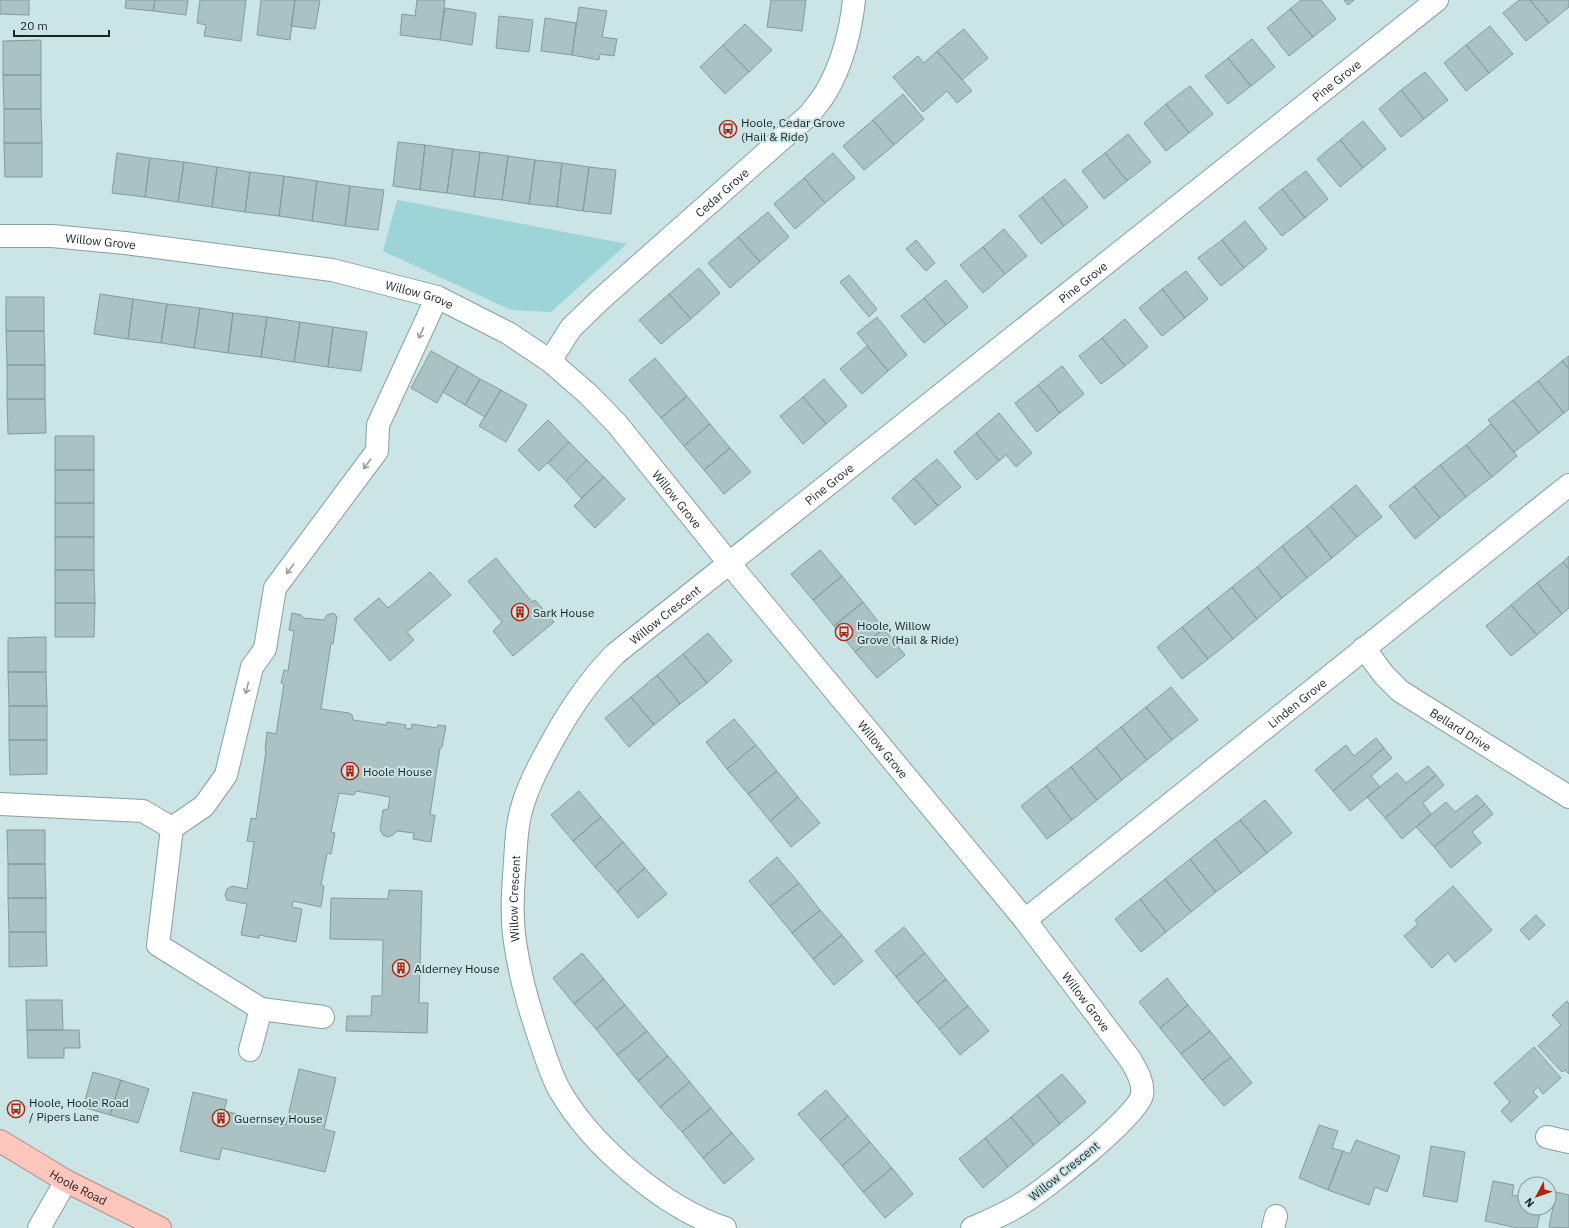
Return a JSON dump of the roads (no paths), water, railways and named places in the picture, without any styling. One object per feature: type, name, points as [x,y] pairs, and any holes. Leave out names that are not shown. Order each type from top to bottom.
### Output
[{"type":"highway","name":"Hoole Road","points":[[0,1141],[66,1181],[160,1228]]},
{"type":"street","name":"Cedar Grove","points":[[550,361],[571,328],[810,114],[826,92],[836,72],[844,48],[854,0]]},
{"type":"street","name":"Pine Grove","points":[[729,563],[1437,0]]},
{"type":"street","name":"Willow Grove","points":[[0,236],[52,236],[125,243],[332,270],[437,297],[508,333],[550,361],[589,395],[617,424],[729,563],[1025,920],[1130,1059],[1140,1078],[1142,1096]]},
{"type":"street","points":[[323,1017],[261,1009],[158,945],[172,828],[204,806],[226,775],[252,667],[265,649],[275,588],[377,451],[378,426],[437,297]]},
{"type":"street","name":"Linden Grove","points":[[1025,920],[1569,485]]},
{"type":"street","name":"Willow Crescent","points":[[725,1228],[706,1222],[678,1206],[655,1191],[633,1173],[591,1133],[560,1090],[550,1067],[529,1005],[515,941],[513,913],[516,838],[522,805],[531,780],[578,698],[595,675],[615,654],[729,563]]},
{"type":"street","name":"Bellard Drive","points":[[1364,648],[1384,676],[1400,691],[1569,797]]},
{"type":"street","points":[[0,804],[143,811],[172,828]]},
{"type":"street","points":[[250,1050],[261,1009]]},
{"type":"street","name":"Willow Crescent","points":[[972,1228],[1021,1205],[1049,1185],[1125,1119],[1136,1108],[1142,1096]]},
{"type":"street","points":[[1548,1137],[1569,1142]]},
{"type":"street","points":[[39,1228],[66,1181]]},
{"type":"place","name":"Hoole, Cedar Grove (Hail & Ride)","points":[[728,129]]},
{"type":"place","name":"Sark House","points":[[520,612]]},
{"type":"place","name":"Hoole, Willow Grove (Hail & Ride)","points":[[844,632]]},
{"type":"place","name":"Hoole House","points":[[350,771]]},
{"type":"place","name":"Alderney House","points":[[401,968]]},
{"type":"place","name":"Hoole, Hoole Road / Pipers Lane","points":[[16,1109]]},
{"type":"place","name":"Guernsey House","points":[[221,1118]]}]
